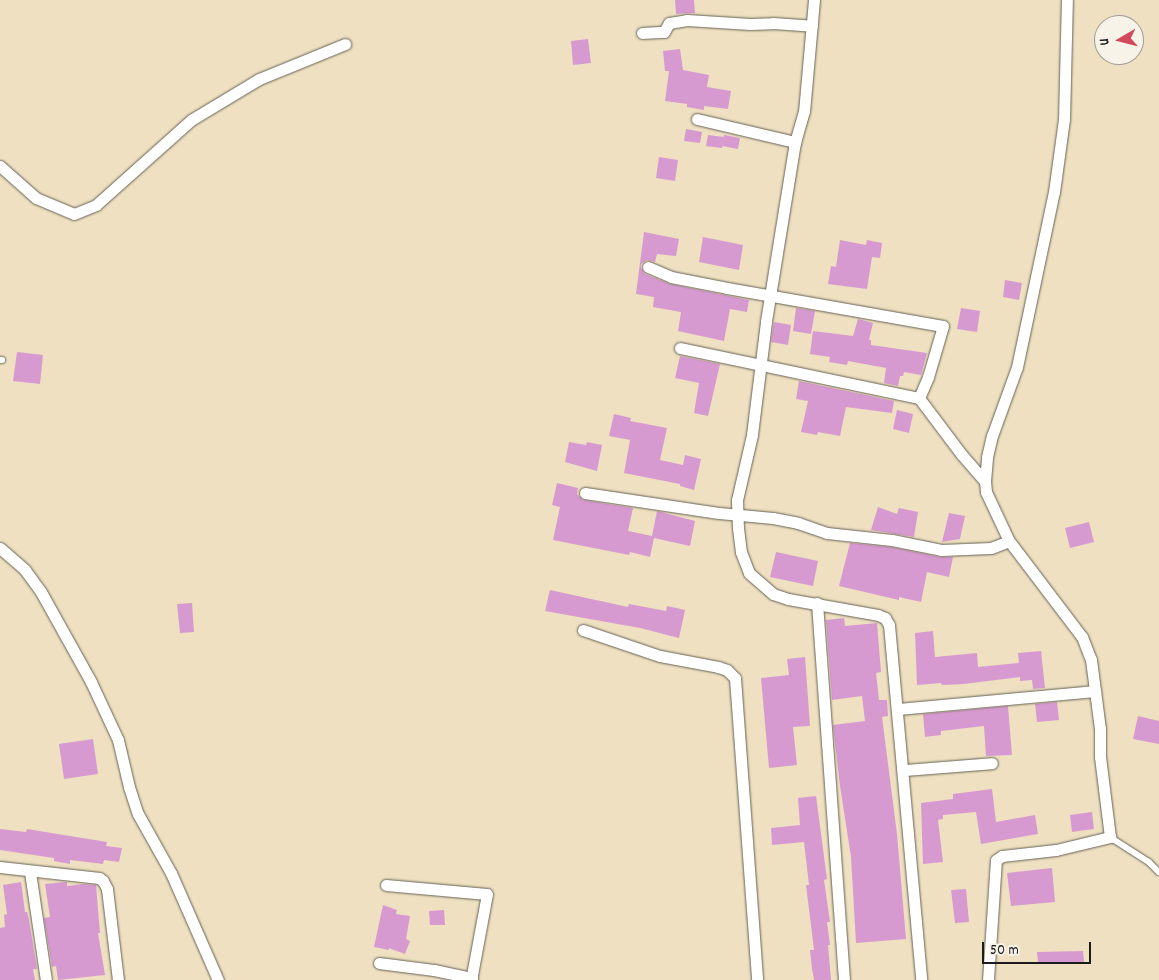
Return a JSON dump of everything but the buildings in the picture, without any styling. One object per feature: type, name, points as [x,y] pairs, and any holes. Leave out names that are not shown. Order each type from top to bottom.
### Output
[{"type":"street","points":[[814,0],[804,111],[795,142],[766,322],[752,435],[737,500],[741,552],[750,573],[773,594],[788,599],[817,603],[885,618],[889,625],[904,770],[921,980]]},
{"type":"street","points":[[988,980],[996,860],[1002,856],[1056,850],[1110,837],[1091,660],[1082,637],[1009,541],[986,492],[985,481],[987,457],[992,436],[1017,368],[1054,192],[1064,118],[1067,0]]},
{"type":"street","points":[[642,33],[664,32],[669,23],[687,20],[812,26]]},
{"type":"street","points":[[0,166],[36,198],[74,214],[96,205],[191,120],[259,79],[346,44]]},
{"type":"street","points":[[697,119],[795,142]]},
{"type":"street","points":[[648,268],[671,277],[943,326],[928,377],[919,398]]},
{"type":"street","points":[[680,348],[919,398],[962,455],[985,481]]},
{"type":"street","points":[[585,493],[798,523],[827,533],[892,540],[941,550],[991,548],[1009,541]]},
{"type":"street","points":[[0,548],[25,570],[41,592],[91,682],[118,740],[129,787],[138,814],[171,873],[218,980]]},
{"type":"street","points":[[817,603],[844,980]]},
{"type":"street","points":[[583,630],[660,656],[718,667],[727,670],[735,678],[757,980]]},
{"type":"street","points":[[898,709],[1095,691]]},
{"type":"street","points":[[904,770],[992,763]]},
{"type":"street","points":[[0,867],[30,872],[99,878],[107,889],[118,980]]},
{"type":"street","points":[[30,872],[46,980]]},
{"type":"street","points":[[379,963],[434,970],[472,979],[487,894],[386,885]]},
{"type":"street","points":[[990,958],[995,980]]},
{"type":"lane","points":[[1110,837],[1149,862],[1159,872]]}]
